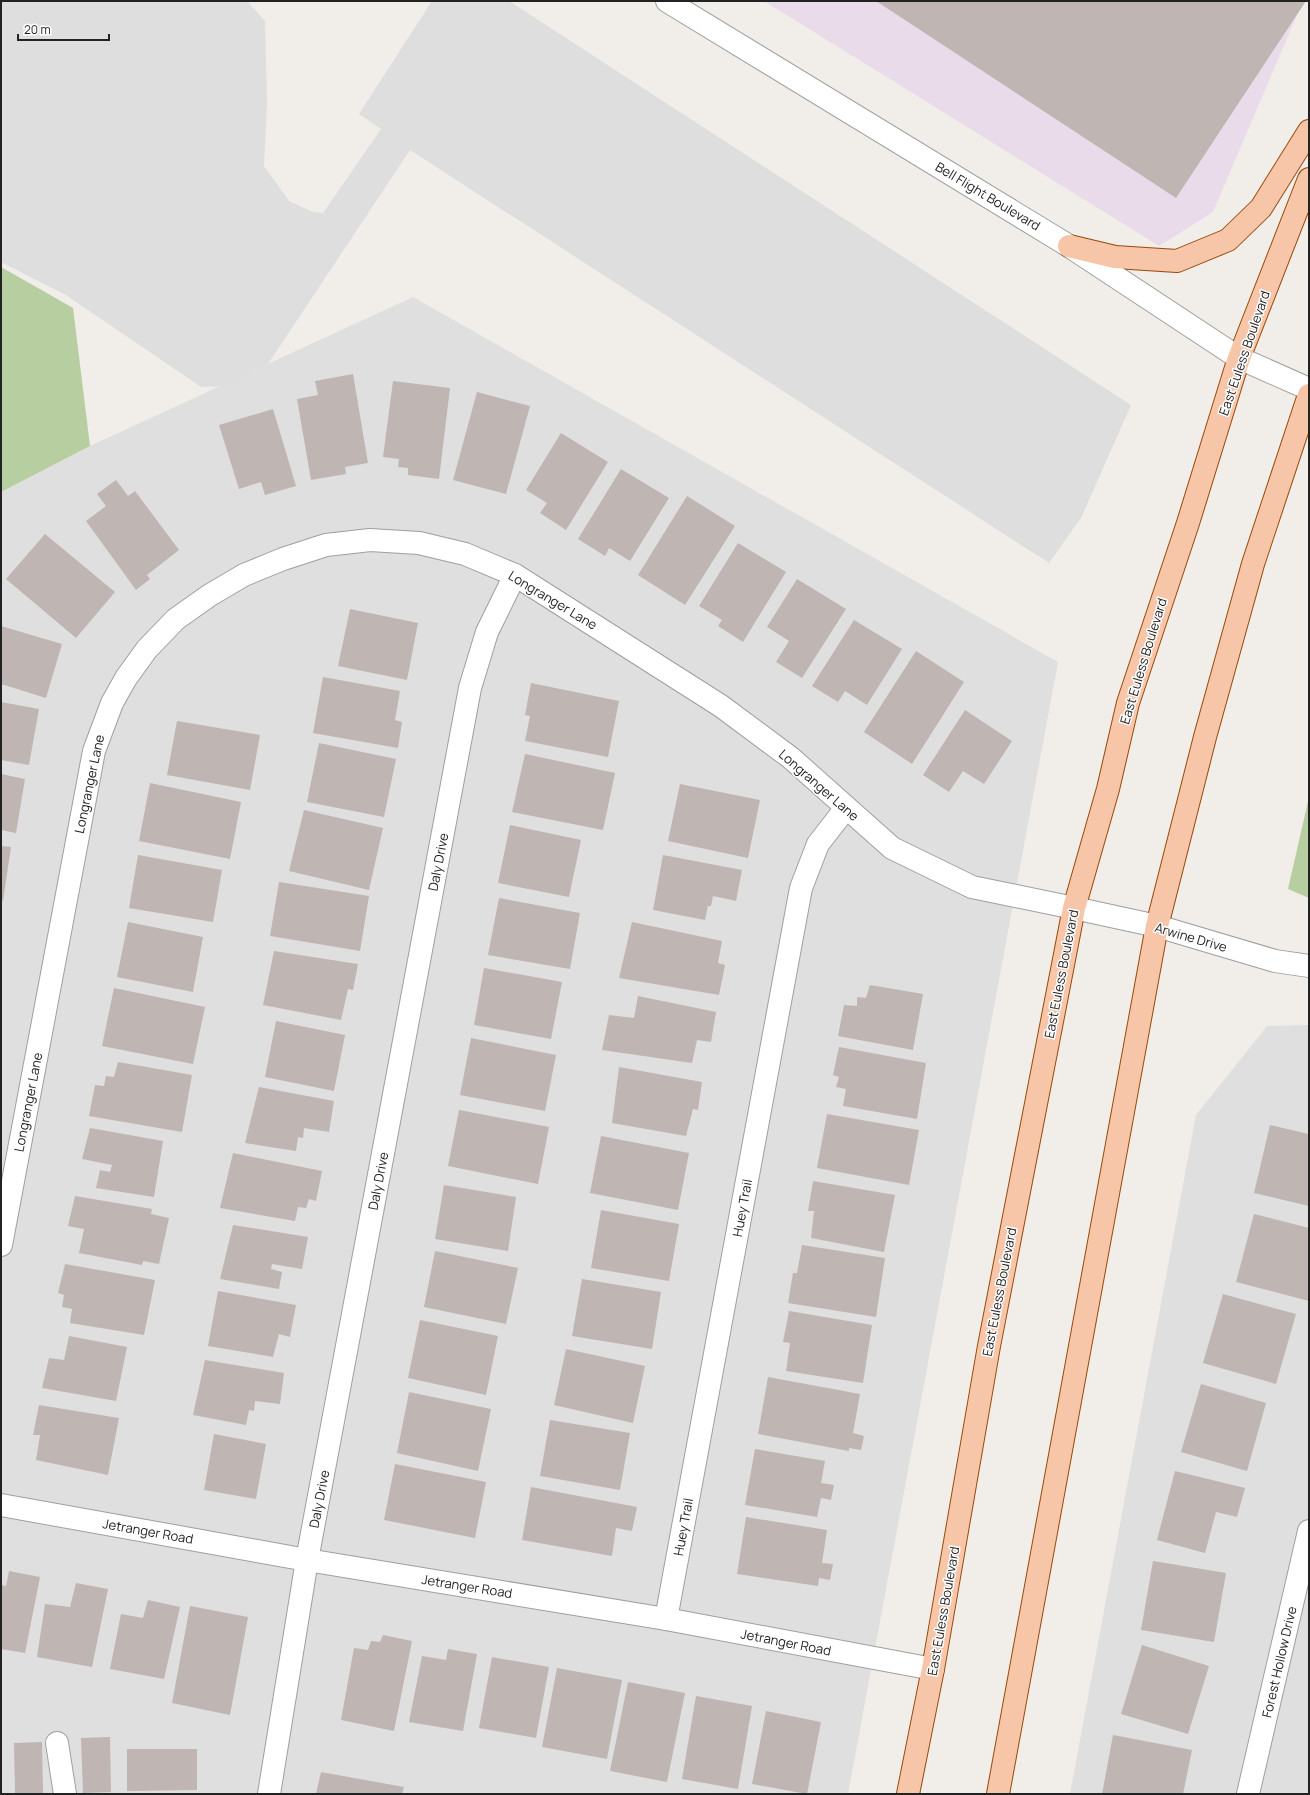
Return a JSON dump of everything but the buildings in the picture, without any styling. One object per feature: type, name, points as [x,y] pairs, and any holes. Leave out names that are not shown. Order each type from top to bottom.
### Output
[{"type":"main road","points":[[1069,246],[1115,257],[1177,261],[1228,240],[1261,208],[1309,131]]},
{"type":"main road","name":"East Euless Boulevard","points":[[908,1794],[933,1669],[989,1346],[1074,908],[1108,789],[1128,703],[1240,358],[1309,179]]},
{"type":"main road","points":[[998,1794],[1158,926],[1205,736],[1253,564],[1309,395]]},
{"type":"street","name":"Bell Flight Boulevard","points":[[667,1],[1069,246],[1240,358],[1309,390]]},
{"type":"street","name":"Longranger Lane","points":[[1,1245],[94,751],[112,703],[126,678],[147,649],[176,619],[210,595],[244,575],[283,559],[326,545],[370,540],[419,543],[465,554],[514,575],[721,706],[791,758],[892,848],[972,887],[1074,908]]},
{"type":"street","name":"Daly Drive","points":[[269,1794],[307,1560],[470,688],[487,632],[514,575]]},
{"type":"street","name":"Huey Trail","points":[[666,1619],[801,888],[818,844],[846,808]]},
{"type":"street","name":"Arwine Drive","points":[[1074,908],[1158,926],[1275,961],[1309,966]]},
{"type":"street","name":"Jetranger Road","points":[[1,1505],[307,1560],[666,1619],[933,1669]]},
{"type":"street","name":"Forest Hollow Drive","points":[[1248,1794],[1309,1531]]},
{"type":"street","points":[[57,1743],[65,1794]]},
{"type":"shaded area","points":[[1,1],[247,1],[265,21],[267,103],[264,166],[289,201],[313,212],[323,213],[381,129],[359,114],[432,1],[509,1],[1131,405],[1081,518],[1049,563],[410,150],[268,364],[228,386],[201,387],[66,295],[1,262]]},
{"type":"shaded area","points":[[764,1],[1303,1],[1213,212],[1159,246]]},
{"type":"shaded area","points":[[413,297],[1058,662],[848,1794],[1,1794],[1,492],[90,446]]},
{"type":"shaded area","points":[[1309,1025],[1309,1794],[1070,1794],[1196,1115],[1267,1026]]},
{"type":"green space","points":[[1,267],[73,308],[90,446],[1,492]]},
{"type":"green space","points":[[1309,797],[1309,898],[1288,889]]}]
